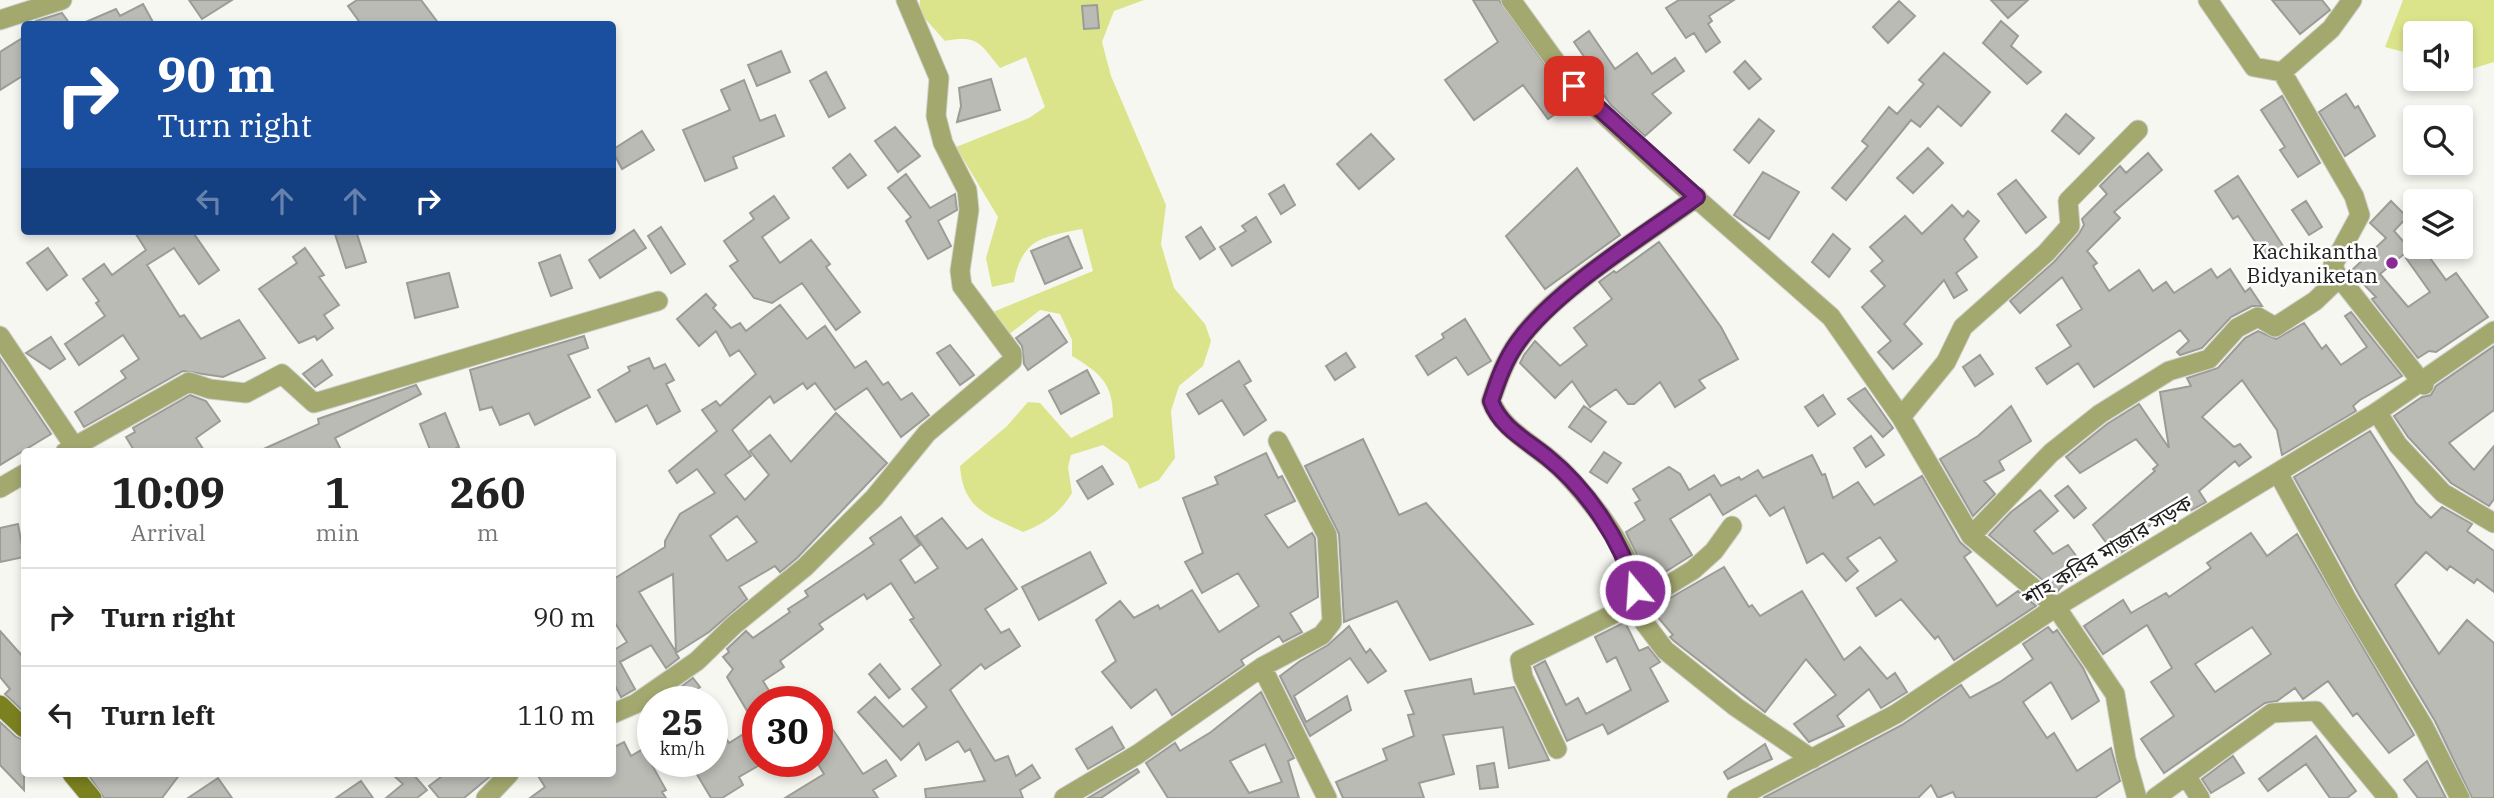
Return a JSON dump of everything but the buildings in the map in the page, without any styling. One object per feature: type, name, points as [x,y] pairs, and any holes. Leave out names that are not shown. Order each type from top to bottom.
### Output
[{"type":"main road","points":[[0,705],[21,725]]},
{"type":"main road","points":[[75,777],[92,798]]},
{"type":"street","points":[[0,20],[62,0]]},
{"type":"street","points":[[616,712],[635,704],[697,661],[734,625],[806,567],[874,498],[927,433],[1012,361],[1012,353],[962,286],[960,271],[969,210],[967,190],[943,143],[936,116],[939,78],[906,0]]},
{"type":"street","points":[[1511,0],[1574,86],[1831,317],[1901,416],[1971,536],[2056,607],[2115,694],[2126,759],[2137,798]]},
{"type":"street","points":[[2208,0],[2254,67],[2282,72],[2354,196],[2360,215],[2333,265],[2339,278],[2422,382]]},
{"type":"street","points":[[2282,72],[2331,29],[2352,0]]},
{"type":"street","points":[[1901,416],[1946,362],[1963,327],[2028,270],[2070,226],[2068,201],[2138,130]]},
{"type":"street","points":[[1631,606],[1635,590],[1628,564],[1580,489],[1549,457],[1506,425],[1491,401],[1503,368],[1518,341],[1548,307],[1697,197]]},
{"type":"street","points":[[1971,536],[2051,453],[2100,414],[2169,371],[2209,359],[2237,328],[2258,317],[2275,327],[2315,301],[2339,278]]},
{"type":"street","points":[[72,448],[189,382],[209,389],[246,393],[282,374],[314,403],[658,301]]},
{"type":"street","name":"শাহ কবির মাজার সড়ক","points":[[1740,798],[1896,714],[2056,607],[2377,412],[2494,331]]},
{"type":"street","points":[[0,337],[69,448]]},
{"type":"street","points":[[2377,412],[2398,445],[2443,493],[2494,523]]},
{"type":"street","points":[[1064,798],[1138,754],[1262,667],[1322,635],[1332,622],[1327,535],[1278,441]]},
{"type":"street","points":[[2278,473],[2348,601],[2424,727],[2460,798]]},
{"type":"street","points":[[0,488],[21,476]]},
{"type":"street","points":[[1557,749],[1523,677],[1520,660],[1631,606],[1693,570],[1714,551],[1732,526]]},
{"type":"street","points":[[1631,606],[1665,650],[1735,707],[1811,759]]},
{"type":"street","points":[[1262,667],[1323,785],[1327,798]]},
{"type":"street","points":[[2155,798],[2272,713],[2316,711],[2388,798]]},
{"type":"street","points":[[486,798],[506,777]]},
{"type":"street","points":[[2187,777],[2200,798]]},
{"type":"shaded area","points":[[920,0],[1144,0],[1114,11],[1102,42],[1111,76],[1166,205],[1161,244],[1174,288],[1205,324],[1211,341],[1203,366],[1179,386],[1171,411],[1175,458],[1159,480],[1139,489],[1128,463],[1103,445],[1071,455],[1068,467],[1072,493],[1051,517],[1023,532],[979,509],[966,492],[960,466],[1007,426],[1028,402],[1040,403],[1071,438],[1113,417],[1111,396],[1103,380],[1072,356],[1072,340],[1060,314],[1040,310],[1007,336],[993,312],[1093,271],[1082,229],[1056,234],[1036,242],[1023,256],[1014,282],[992,287],[986,258],[998,217],[956,147],[1029,118],[1045,107],[1026,57],[1000,68],[982,47],[972,40],[945,41],[919,12]]},
{"type":"shaded area","points":[[2403,0],[2494,0],[2494,62],[2473,68],[2473,21],[2403,21],[2403,52],[2385,47]]},
{"type":"place","name":"Kachikantha Bidyaniketan","points":[[2392,263]]},
{"type":"route","points":[[1574,86],[1654,162],[1697,197],[1548,307],[1518,341],[1503,368],[1491,401],[1494,410],[1506,425],[1549,457],[1580,489],[1628,564],[1635,590]]}]
